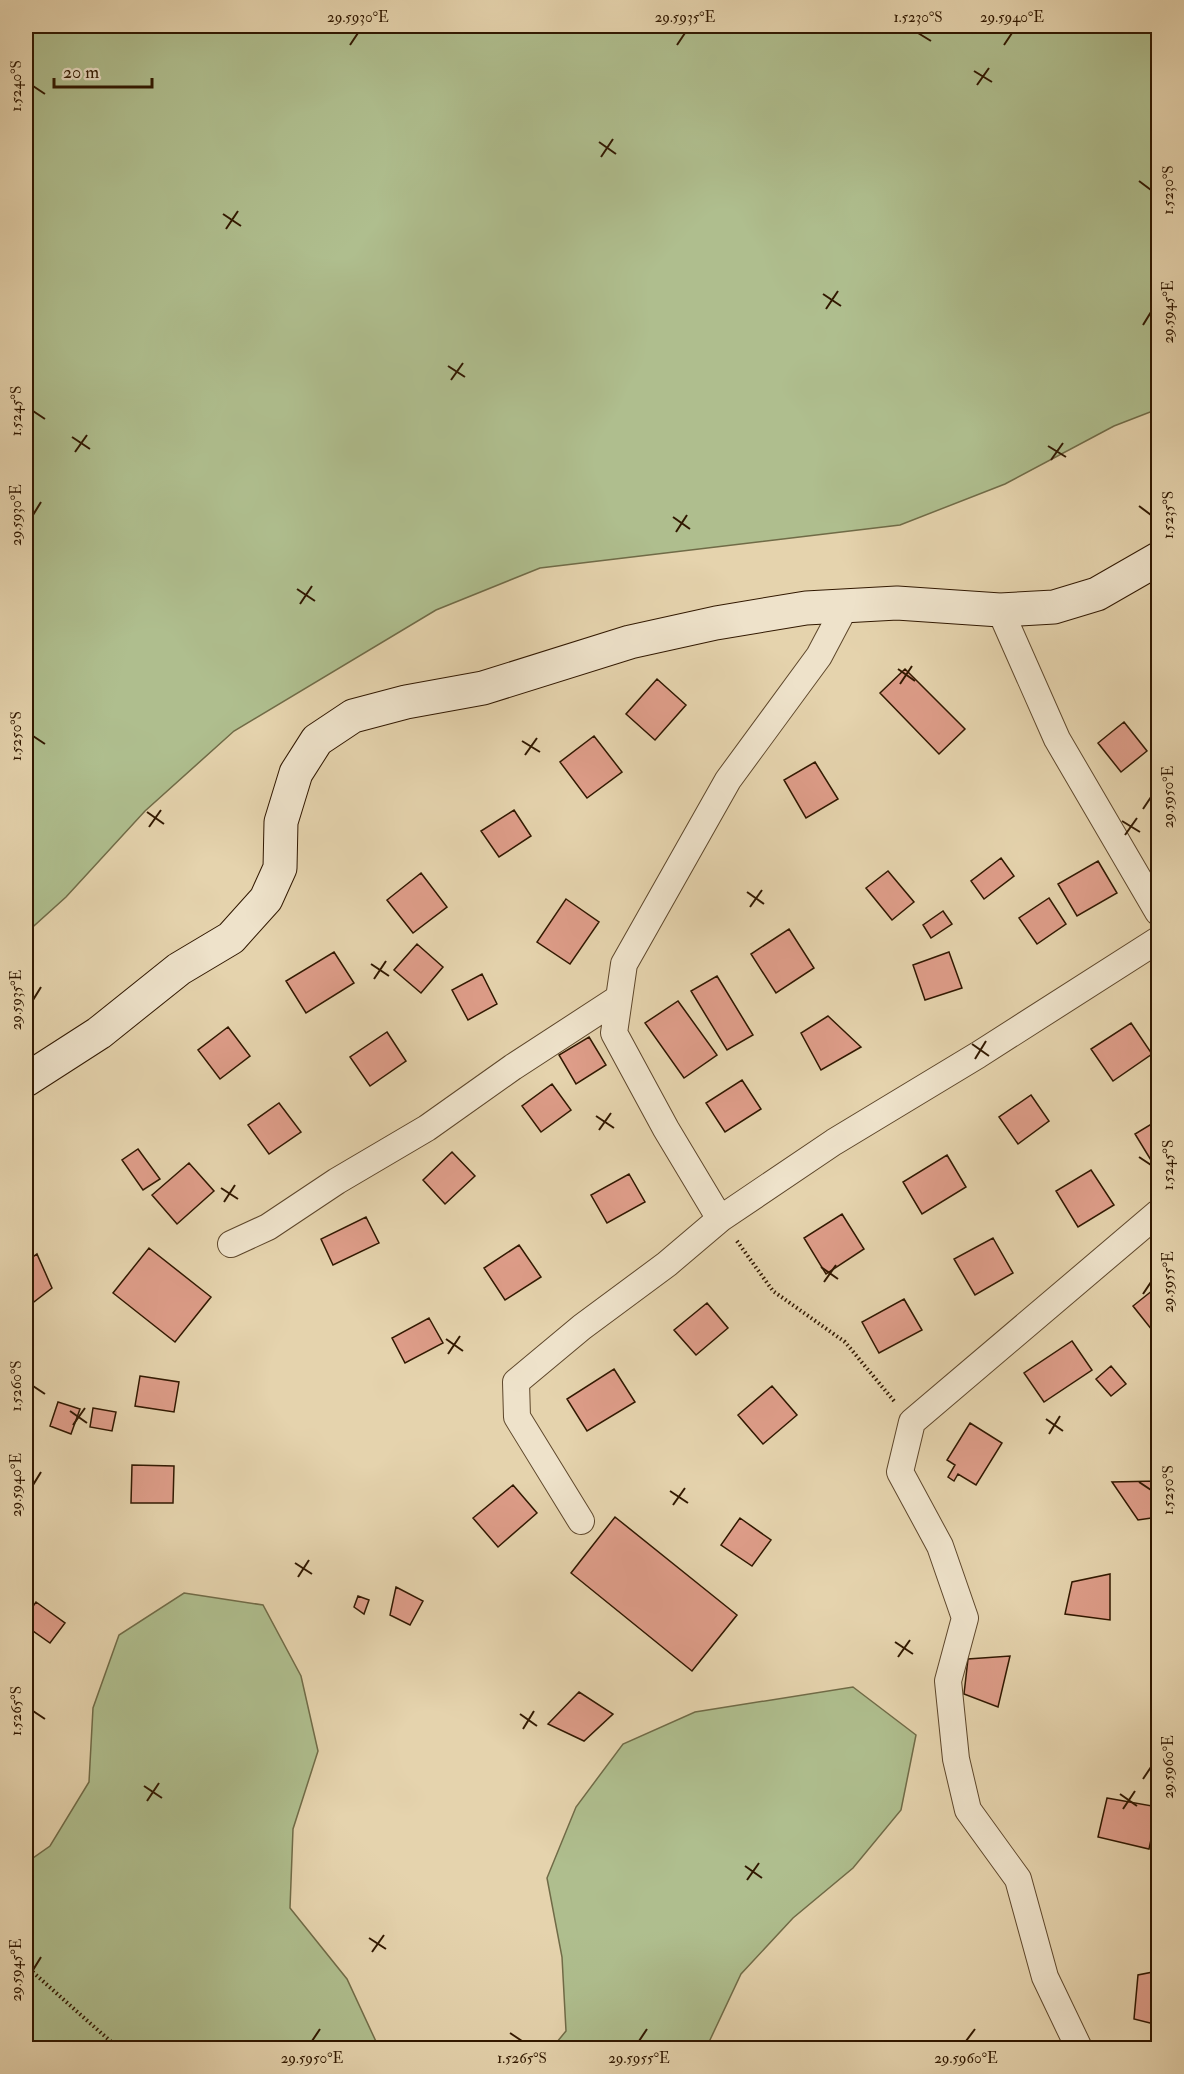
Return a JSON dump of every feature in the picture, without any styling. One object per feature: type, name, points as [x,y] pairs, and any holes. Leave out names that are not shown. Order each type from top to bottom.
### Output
[{"type":"main road","points":[[26,1080],[99,1033],[179,969],[231,938],[266,899],[280,868],[281,822],[296,773],[317,740],[353,716],[406,702],[483,688],[630,642],[716,623],[807,608],[897,603],[1000,610],[1054,607],[1097,594],[1158,559]]},
{"type":"street","points":[[720,1219],[666,1129],[614,1033],[624,964],[728,780],[819,656],[846,605]]},
{"type":"street","points":[[1000,610],[1057,739],[1158,912]]},
{"type":"street","points":[[580,1521],[517,1418],[516,1382],[582,1327],[667,1264],[720,1219],[834,1142],[978,1055],[1158,940]]},
{"type":"street","points":[[231,1244],[268,1227],[337,1181],[427,1128],[513,1066],[619,998]]},
{"type":"street","points":[[1079,2049],[1045,1977],[1018,1879],[968,1810],[956,1760],[948,1681],[965,1618],[940,1546],[900,1472],[912,1422],[1158,1213]]},
{"type":"path","points":[[720,1219],[773,1291],[845,1342],[912,1422]]},
{"type":"path","points":[[26,1966],[118,2049]]},
{"type":"green space","points":[[26,26],[1158,26],[1158,409],[1114,426],[1005,484],[900,525],[540,568],[436,610],[234,731],[145,811],[66,897],[26,933]]},
{"type":"green space","points":[[184,1593],[263,1605],[301,1676],[318,1751],[293,1829],[290,1908],[347,1979],[379,2048],[26,2048],[26,1863],[50,1846],[89,1782],[93,1708],[119,1635]]},
{"type":"green space","points":[[853,1687],[916,1735],[901,1810],[853,1868],[793,1918],[741,1974],[709,2042],[711,2048],[552,2048],[566,2031],[562,1957],[547,1878],[576,1807],[623,1744],[695,1712]]},
{"type":"building","points":[[905,669],[965,729],[939,754],[880,693]]},
{"type":"building","points":[[657,679],[686,705],[655,740],[626,714]]},
{"type":"building","points":[[1124,722],[1147,751],[1121,772],[1098,743]]},
{"type":"building","points":[[594,736],[622,772],[587,798],[560,762]]},
{"type":"building","points":[[815,762],[838,799],[806,818],[784,780]]},
{"type":"building","points":[[514,810],[531,836],[499,857],[481,831]]},
{"type":"building","points":[[1001,858],[1014,876],[984,899],[971,881]]},
{"type":"building","points":[[1098,861],[1117,893],[1077,916],[1058,884]]},
{"type":"building","points":[[888,871],[914,902],[892,920],[866,888]]},
{"type":"building","points":[[421,873],[447,907],[413,933],[387,900]]},
{"type":"building","points":[[1049,898],[1066,924],[1037,944],[1019,918]]},
{"type":"building","points":[[566,899],[599,922],[570,964],[537,942]]},
{"type":"building","points":[[943,911],[952,924],[931,938],[923,925]]},
{"type":"building","points":[[789,929],[814,968],[776,993],[751,954]]},
{"type":"building","points":[[417,944],[443,967],[421,993],[394,970]]},
{"type":"building","points":[[334,952],[354,983],[306,1013],[286,981]]},
{"type":"building","points":[[949,952],[962,988],[925,1000],[913,965]]},
{"type":"building","points":[[482,974],[497,1004],[468,1020],[452,990]]},
{"type":"building","points":[[717,976],[753,1035],[727,1050],[691,991]]},
{"type":"building","points":[[678,1001],[717,1055],[684,1078],[645,1023]]},
{"type":"building","points":[[828,1016],[861,1047],[821,1070],[801,1033]]},
{"type":"building","points":[[1131,1023],[1152,1054],[1113,1081],[1091,1049]]},
{"type":"building","points":[[228,1027],[250,1056],[220,1079],[198,1050]]},
{"type":"building","points":[[387,1032],[406,1061],[370,1086],[350,1057]]},
{"type":"building","points":[[589,1037],[606,1065],[576,1084],[559,1055]]},
{"type":"building","points":[[742,1080],[761,1109],[725,1132],[706,1103]]},
{"type":"building","points":[[552,1084],[571,1110],[541,1132],[522,1106]]},
{"type":"building","points":[[1031,1095],[1049,1121],[1018,1144],[999,1117]]},
{"type":"building","points":[[279,1103],[301,1132],[269,1154],[248,1125]]},
{"type":"building","points":[[1158,1120],[1158,1169],[1157,1170],[1135,1134]]},
{"type":"building","points":[[138,1149],[160,1179],[143,1190],[122,1160]]},
{"type":"building","points":[[452,1152],[475,1176],[445,1204],[423,1180]]},
{"type":"building","points":[[947,1155],[966,1187],[922,1214],[903,1182]]},
{"type":"building","points":[[189,1163],[214,1191],[177,1224],[152,1195]]},
{"type":"building","points":[[1091,1170],[1114,1205],[1078,1227],[1056,1191]]},
{"type":"building","points":[[629,1174],[645,1202],[607,1223],[591,1195]]},
{"type":"building","points":[[842,1214],[864,1249],[826,1274],[804,1238]]},
{"type":"building","points":[[366,1217],[379,1243],[333,1265],[321,1239]]},
{"type":"building","points":[[993,1238],[1013,1273],[975,1295],[954,1259]]},
{"type":"building","points":[[519,1245],[541,1277],[505,1300],[484,1268]]},
{"type":"building","points":[[149,1248],[211,1297],[175,1342],[113,1293]]},
{"type":"building","points":[[37,1254],[52,1288],[26,1308],[26,1262]]},
{"type":"building","points":[[1158,1286],[1158,1325],[1152,1330],[1133,1306]]},
{"type":"building","points":[[904,1299],[922,1330],[879,1353],[862,1322]]},
{"type":"building","points":[[707,1303],[728,1328],[696,1355],[674,1330]]},
{"type":"building","points":[[429,1318],[443,1343],[405,1363],[392,1338]]},
{"type":"building","points":[[1072,1341],[1092,1370],[1044,1402],[1024,1373]]},
{"type":"building","points":[[1111,1366],[1126,1384],[1111,1396],[1096,1379]]},
{"type":"building","points":[[614,1369],[635,1402],[587,1431],[567,1399]]},
{"type":"building","points":[[140,1376],[179,1382],[174,1412],[135,1406]]},
{"type":"building","points":[[772,1386],[797,1415],[763,1444],[738,1415]]},
{"type":"building","points":[[58,1402],[80,1409],[71,1434],[50,1426]]},
{"type":"building","points":[[93,1408],[116,1412],[112,1431],[90,1427]]},
{"type":"building","points":[[970,1423],[1002,1443],[976,1485],[958,1474],[954,1481],[948,1477],[955,1465],[947,1460]]},
{"type":"building","points":[[132,1465],[174,1466],[173,1503],[131,1503]]},
{"type":"building","points":[[1158,1481],[1158,1517],[1138,1520],[1112,1482]]},
{"type":"building","points":[[513,1485],[537,1513],[498,1547],[473,1518]]},
{"type":"building","points":[[615,1517],[737,1615],[692,1671],[571,1573]]},
{"type":"building","points":[[740,1518],[771,1540],[752,1566],[721,1545]]},
{"type":"building","points":[[1110,1574],[1110,1620],[1065,1614],[1072,1582]]},
{"type":"building","points":[[396,1587],[423,1601],[410,1625],[390,1615]]},
{"type":"building","points":[[358,1596],[369,1600],[364,1614],[354,1607]]},
{"type":"building","points":[[36,1602],[65,1623],[50,1643],[26,1626],[26,1616]]},
{"type":"building","points":[[1010,1656],[998,1707],[964,1694],[968,1659]]},
{"type":"building","points":[[579,1692],[613,1714],[584,1741],[548,1724]]},
{"type":"building","points":[[1107,1798],[1158,1807],[1149,1849],[1098,1837]]},
{"type":"building","points":[[1158,1971],[1158,2025],[1134,2019],[1138,1975]]}]
